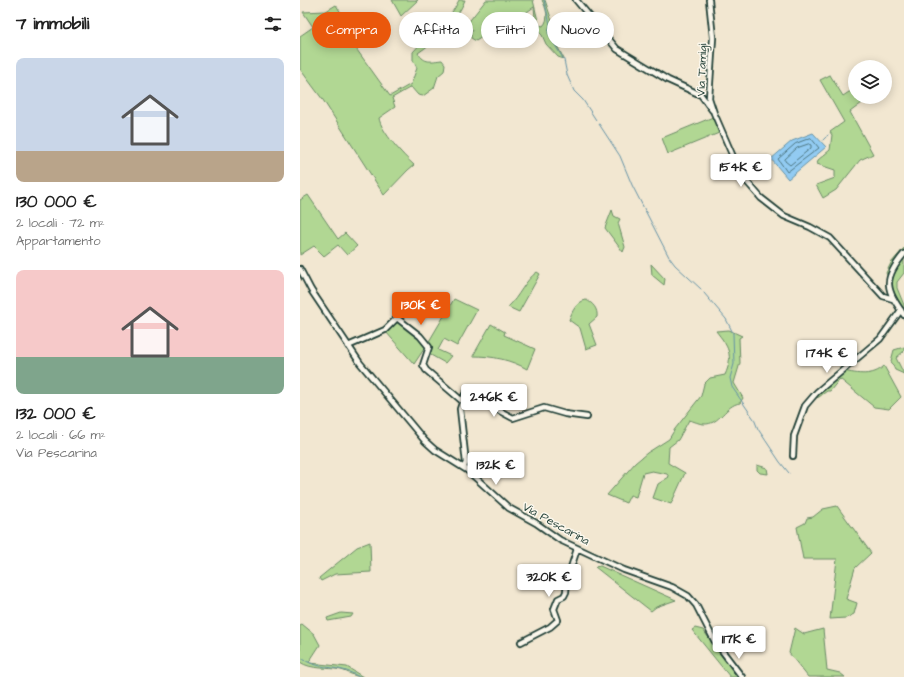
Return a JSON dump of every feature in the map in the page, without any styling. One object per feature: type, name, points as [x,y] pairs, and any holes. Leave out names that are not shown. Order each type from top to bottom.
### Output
[{"type":"street","points":[[576,0],[617,49],[668,80],[701,95],[714,112]]},
{"type":"street","name":"Via Tamigi","points":[[709,0],[713,38],[709,98],[741,175],[761,198],[784,216],[810,226],[830,238],[884,296],[893,299]]},
{"type":"street","points":[[904,254],[892,269],[888,278],[889,290],[893,299],[904,315]]},
{"type":"street","name":"Via Pescarina","points":[[300,269],[311,290],[367,372],[421,437],[435,450],[464,467],[509,508],[536,523],[560,540],[630,573],[672,587],[688,596],[696,606],[714,640],[742,677]]},
{"type":"street","points":[[793,456],[794,436],[805,406],[817,392],[880,339],[901,310]]},
{"type":"street","points":[[348,346],[385,330],[397,318],[420,336],[429,347],[423,365],[426,370],[444,387],[462,400]]},
{"type":"street","points":[[464,467],[465,460],[460,409],[465,394],[468,394],[513,418],[544,408],[565,414],[587,416]]},
{"type":"street","points":[[521,642],[550,627],[558,620],[559,618],[554,609],[558,599],[564,596],[566,592],[567,580],[577,548]]},
{"type":"green space","points":[[392,0],[418,0],[405,12],[399,12]]},
{"type":"green space","points":[[459,0],[465,0],[459,12],[452,12]]},
{"type":"green space","points":[[486,0],[533,0],[536,12],[534,12],[534,7],[527,12],[481,12],[481,38],[476,41],[473,39],[473,16]]},
{"type":"green space","points":[[542,0],[545,0],[549,12],[547,12],[547,17]]},
{"type":"green space","points":[[336,5],[340,12],[312,12],[312,26],[303,12],[326,11]]},
{"type":"green space","points":[[547,17],[547,45],[539,32],[539,25],[543,26]]},
{"type":"green space","points":[[312,28],[312,48],[356,48],[390,96],[411,84],[417,68],[413,60],[413,52],[417,48],[425,48],[418,53],[423,59],[426,60],[442,60],[445,64],[444,71],[438,76],[434,88],[423,96],[418,95],[411,87],[392,98],[395,107],[379,118],[388,137],[414,165],[384,195],[323,100],[300,69],[300,36]]},
{"type":"green space","points":[[550,48],[558,48],[564,59],[558,57]]},
{"type":"green space","points":[[830,75],[843,96],[848,93],[848,104],[861,104],[850,112],[873,154],[860,160],[836,190],[823,198],[816,185],[835,178],[835,170],[817,164],[818,160],[830,150],[832,135],[830,132],[844,122],[820,80]]},
{"type":"green space","points":[[713,117],[719,133],[668,154],[662,138]]},
{"type":"green space","points":[[308,195],[338,239],[345,233],[357,246],[347,255],[338,245],[324,256],[314,246],[300,255],[300,200]]},
{"type":"green space","points":[[612,210],[614,216],[620,219],[618,223],[625,247],[623,252],[605,228]]},
{"type":"green space","points":[[904,248],[904,273],[897,282],[897,288],[904,305],[904,310],[898,301],[886,273],[891,263]]},
{"type":"green space","points":[[651,264],[665,279],[664,285],[652,275]]},
{"type":"green space","points":[[537,272],[540,274],[519,312],[508,307],[529,279]]},
{"type":"green space","points":[[454,299],[477,310],[457,346],[444,339],[438,350],[451,356],[445,363],[429,354],[428,343]]},
{"type":"green space","points":[[586,300],[591,303],[597,311],[597,317],[589,324],[597,345],[586,349],[580,328],[569,320],[577,305]]},
{"type":"green space","points":[[397,320],[426,346],[414,364],[386,332]]},
{"type":"green space","points":[[491,324],[505,332],[504,335],[535,349],[527,369],[502,359],[473,356]]},
{"type":"green space","points":[[729,330],[742,336],[739,338],[740,363],[734,383],[743,398],[740,403],[730,407],[710,423],[702,424],[689,420],[678,440],[669,447],[668,463],[685,473],[671,504],[653,498],[658,484],[669,477],[667,474],[652,471],[643,473],[636,497],[630,495],[626,503],[607,495],[635,463],[647,453],[669,439],[701,396],[704,384],[710,378],[725,375],[729,362],[728,351],[724,341],[716,331]]},
{"type":"green space","points":[[904,347],[904,351],[896,358],[904,374],[895,370],[891,361],[894,350]]},
{"type":"green space","points":[[884,366],[901,397],[889,409],[874,407],[840,379],[830,391],[827,391],[815,398],[844,371],[865,374],[875,372]]},
{"type":"green space","points":[[757,465],[767,468],[768,474],[760,473],[757,470]]},
{"type":"green space","points":[[837,506],[871,553],[855,568],[846,599],[857,603],[854,614],[846,618],[830,619],[837,559],[803,559],[797,527],[805,523],[807,518],[813,517],[823,509]]},
{"type":"green space","points":[[370,542],[371,572],[335,574],[321,581],[319,578],[357,547]]},
{"type":"green space","points":[[600,566],[676,600],[656,607],[651,611],[595,567]]},
{"type":"green space","points":[[341,613],[353,614],[351,617],[328,621],[327,618]]},
{"type":"green space","points":[[302,624],[314,634],[320,645],[309,662],[310,663],[347,667],[363,677],[341,670],[304,665],[300,662],[300,625]]},
{"type":"green space","points":[[695,628],[703,630],[737,677],[730,677],[692,630]]},
{"type":"green space","points":[[795,628],[804,634],[823,629],[827,670],[840,673],[845,677],[808,677],[789,653]]},
{"type":"water","points":[[813,133],[826,147],[788,179],[771,159],[792,141]]},
{"type":"waterway","points":[[544,0],[550,24],[548,33],[564,60],[567,75],[574,91],[583,100],[596,120]]},
{"type":"waterway","points":[[599,124],[620,156],[632,185],[669,257],[675,265],[701,289]]},
{"type":"waterway","points":[[823,140],[826,137]]},
{"type":"waterway","points":[[704,293],[726,319],[733,333],[734,364],[730,378],[732,387],[754,419],[758,429],[789,473]]},
{"type":"waterway","points":[[300,657],[307,662],[344,670],[359,677]]}]
